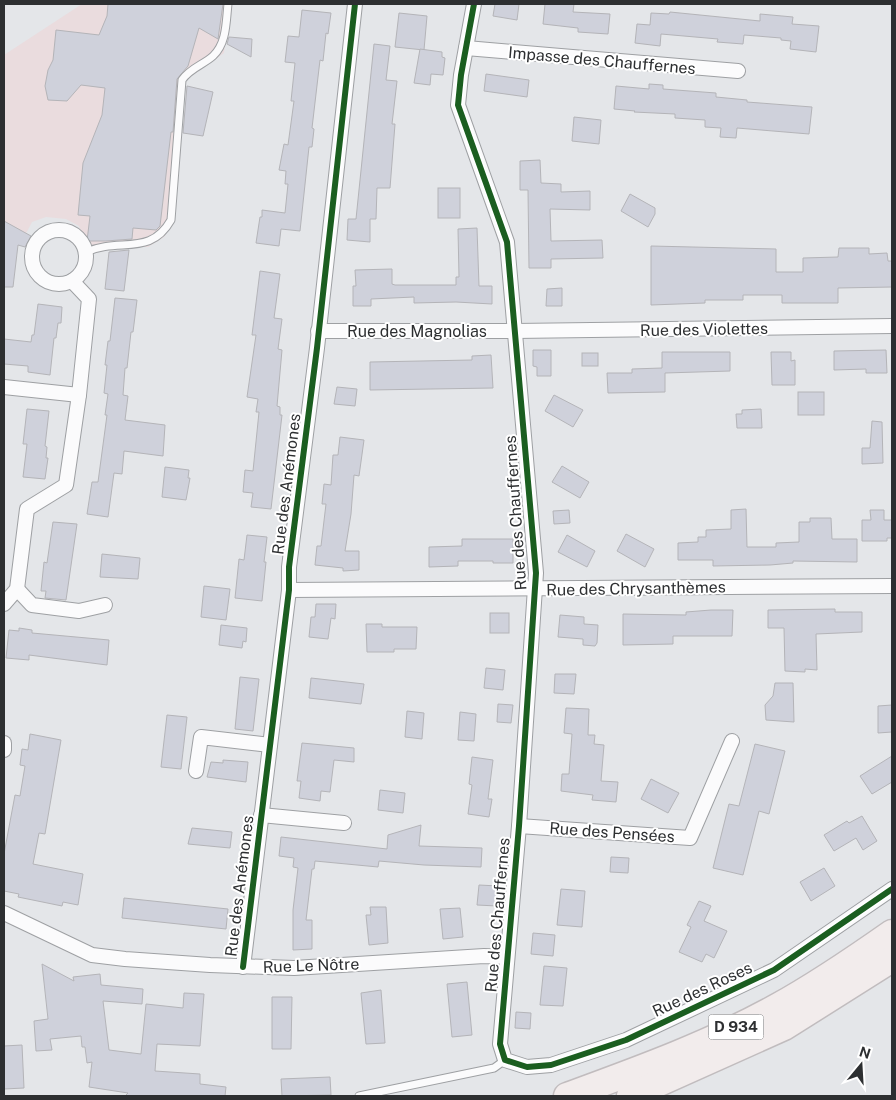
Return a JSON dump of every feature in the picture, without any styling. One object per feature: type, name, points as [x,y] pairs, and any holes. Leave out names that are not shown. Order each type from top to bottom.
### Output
[{"type":"highway","name":"D 934","points":[[567,1096],[700,1044],[776,1007],[853,961],[892,934]]},
{"type":"highway","name":"D 934","points":[[630,1096],[784,1027],[892,959]]},
{"type":"street","name":"Rue des Anémones","points":[[243,967],[289,590],[289,567],[355,4]]},
{"type":"street","name":"Rue des Chauffernes","points":[[474,4],[461,75],[458,104],[507,242],[536,573],[519,826],[500,1044],[505,1060]]},
{"type":"street","name":"Impasse des Chauffernes","points":[[466,48],[738,71]]},
{"type":"street","points":[[53,230],[70,232],[83,244],[86,252],[83,269],[78,276],[72,281],[63,284],[53,284],[44,280],[37,274],[31,257],[33,247],[38,240],[45,233],[53,230]]},
{"type":"street","points":[[4,604],[17,589],[27,509],[66,484],[79,395],[88,299],[72,281]]},
{"type":"street","name":"Rue des Violettes","points":[[515,331],[892,326]]},
{"type":"street","name":"Rue des Magnolias","points":[[318,331],[515,331]]},
{"type":"street","points":[[4,386],[79,395]]},
{"type":"street","name":"Rue des Chrysanthèmes","points":[[289,590],[535,590],[892,586]]},
{"type":"street","points":[[17,589],[32,605],[80,611],[105,605]]},
{"type":"street","points":[[196,771],[201,737],[270,745]]},
{"type":"street","name":"Rue des Pensées","points":[[519,826],[690,838],[732,741]]},
{"type":"street","points":[[4,743],[4,750]]},
{"type":"street","points":[[262,815],[344,823]]},
{"type":"street","name":"Rue des Roses","points":[[505,1060],[527,1067],[551,1065],[626,1040],[774,970],[892,888]]},
{"type":"street","name":"Rue Le Nôtre","points":[[4,913],[92,955],[125,959],[243,967],[294,968],[484,956],[507,957]]},
{"type":"lane","points":[[86,252],[112,245],[147,243],[166,230],[171,220],[182,80],[186,73],[213,56],[218,48],[224,36],[228,4]]},
{"type":"lane","points":[[359,1096],[494,1068],[505,1060]]},
{"type":"shaded area","points":[[82,4],[230,4],[224,53],[184,81],[174,221],[164,237],[148,247],[108,246],[89,254],[79,226],[66,219],[46,217],[32,222],[20,245],[4,245],[4,55]]},
{"type":"building","points":[[108,4],[223,4],[218,39],[199,28],[188,66],[177,79],[173,132],[171,132],[160,226],[156,230],[133,228],[132,239],[87,241],[90,216],[78,215],[83,163],[102,115],[105,88],[81,85],[67,101],[48,100],[45,86],[48,70],[53,60],[56,30],[99,35],[107,16]]},
{"type":"building","points":[[495,4],[519,4],[517,20],[493,16]]},
{"type":"building","points":[[545,4],[574,4],[573,12],[610,14],[608,34],[578,32],[578,28],[543,24]]},
{"type":"building","points":[[302,10],[331,13],[328,34],[326,33],[323,61],[320,60],[312,128],[314,129],[312,147],[309,147],[300,231],[281,229],[279,246],[256,243],[262,210],[285,213],[288,184],[285,184],[286,171],[279,170],[284,144],[288,145],[294,101],[291,101],[295,63],[285,62],[288,36],[299,37]]},
{"type":"building","points":[[670,12],[760,21],[760,14],[793,17],[792,24],[819,26],[816,52],[790,49],[791,41],[781,40],[781,38],[744,35],[743,44],[717,42],[718,39],[661,34],[660,46],[635,43],[637,24],[650,25],[651,13],[669,14]]},
{"type":"building","points":[[399,13],[427,16],[424,50],[395,47]]},
{"type":"building","points":[[229,37],[252,39],[251,57],[227,44]]},
{"type":"building","points":[[374,44],[390,46],[386,80],[397,81],[392,124],[395,124],[390,188],[377,188],[376,219],[370,219],[370,242],[347,240],[348,219],[356,219]]},
{"type":"building","points":[[420,49],[442,52],[442,57],[445,58],[443,75],[431,74],[430,85],[414,83]]},
{"type":"building","points":[[486,74],[529,80],[527,97],[484,91]]},
{"type":"building","points":[[649,84],[663,85],[663,89],[716,93],[716,97],[747,100],[747,102],[812,107],[809,134],[737,128],[736,138],[720,137],[721,128],[705,127],[705,120],[675,118],[675,114],[614,109],[616,86],[649,89]]},
{"type":"building","points":[[187,86],[213,92],[203,136],[183,133]]},
{"type":"building","points":[[574,117],[601,120],[599,144],[572,141]]},
{"type":"building","points":[[540,160],[541,183],[561,184],[561,192],[590,191],[590,210],[550,209],[551,241],[602,240],[603,258],[551,259],[551,268],[529,268],[528,190],[520,190],[520,161]]},
{"type":"building","points":[[438,188],[460,188],[460,218],[438,218]]},
{"type":"building","points":[[630,194],[655,208],[655,214],[648,227],[621,211]]},
{"type":"building","points":[[4,221],[31,236],[25,247],[18,245],[13,287],[4,287]]},
{"type":"building","points":[[477,228],[479,286],[492,286],[492,304],[456,302],[414,303],[414,297],[371,299],[371,306],[353,306],[353,286],[356,286],[355,270],[392,269],[392,284],[395,285],[456,285],[456,277],[459,277],[458,229]]},
{"type":"building","points":[[651,246],[776,249],[776,272],[803,272],[803,258],[838,257],[839,248],[869,248],[869,254],[887,253],[888,261],[892,261],[892,287],[838,288],[838,303],[782,303],[782,295],[743,295],[743,300],[705,300],[705,303],[651,305]]},
{"type":"building","points":[[129,250],[124,291],[105,289],[109,252]]},
{"type":"building","points":[[260,271],[280,274],[274,318],[282,319],[278,349],[282,350],[277,406],[280,407],[280,415],[282,415],[271,509],[251,507],[253,493],[243,492],[245,470],[253,471],[259,412],[256,412],[258,399],[247,397],[256,335],[252,335]]},
{"type":"building","points":[[562,288],[562,306],[546,306],[547,289]]},
{"type":"building","points":[[115,298],[137,300],[127,368],[125,368],[123,395],[128,396],[125,420],[165,425],[163,456],[124,451],[122,474],[114,473],[108,517],[87,514],[92,482],[98,482],[107,415],[105,415],[108,394],[104,393],[107,365],[105,365]]},
{"type":"building","points":[[38,304],[62,307],[61,323],[58,323],[56,338],[54,338],[50,375],[28,372],[28,366],[4,364],[4,339],[31,342],[32,335],[34,335]]},
{"type":"building","points":[[533,350],[551,350],[551,376],[537,376],[537,367],[533,366]]},
{"type":"building","points":[[886,350],[887,373],[866,373],[866,369],[834,370],[834,351]]},
{"type":"building","points":[[662,352],[730,352],[730,371],[665,373],[665,392],[608,393],[607,373],[632,373],[632,369],[662,368]]},
{"type":"building","points":[[771,352],[791,352],[791,361],[795,360],[795,385],[772,385]]},
{"type":"building","points":[[582,353],[598,353],[598,366],[582,366]]},
{"type":"building","points":[[491,355],[493,388],[370,390],[370,362],[472,360],[472,356]]},
{"type":"building","points":[[337,387],[357,389],[355,406],[334,404]]},
{"type":"building","points":[[798,392],[824,392],[824,415],[798,415]]},
{"type":"building","points":[[554,395],[583,410],[573,427],[545,411]]},
{"type":"building","points":[[27,409],[49,411],[45,446],[47,447],[46,458],[48,458],[45,479],[23,477],[27,444],[23,444]]},
{"type":"building","points":[[761,409],[762,428],[737,428],[736,414],[742,414],[742,410]]},
{"type":"building","points":[[872,421],[882,422],[883,463],[862,464],[862,448],[870,448]]},
{"type":"building","points":[[340,437],[364,440],[359,476],[354,475],[351,514],[345,551],[359,551],[359,570],[343,571],[343,568],[315,565],[317,546],[321,546],[326,504],[322,504],[324,484],[331,485],[333,455],[338,455]]},
{"type":"building","points":[[562,466],[589,482],[580,498],[552,482]]},
{"type":"building","points":[[165,467],[189,470],[188,478],[190,478],[186,500],[162,497]]},
{"type":"building","points":[[746,509],[747,547],[776,547],[776,543],[799,542],[799,522],[810,522],[810,518],[831,518],[832,539],[857,539],[857,562],[793,561],[793,563],[770,565],[713,566],[713,560],[678,560],[678,543],[698,542],[698,537],[706,537],[706,530],[731,529],[731,510]]},
{"type":"building","points":[[569,510],[570,523],[554,524],[553,511]]},
{"type":"building","points":[[870,510],[884,510],[884,520],[892,520],[892,538],[887,538],[887,541],[862,541],[862,520],[871,520]]},
{"type":"building","points":[[53,522],[77,524],[66,600],[45,598],[46,591],[41,591],[44,562],[47,563]]},
{"type":"building","points":[[626,534],[654,549],[645,567],[617,551]]},
{"type":"building","points":[[247,535],[267,537],[262,601],[235,598],[239,559],[244,560]]},
{"type":"building","points":[[567,535],[595,551],[587,567],[558,552]]},
{"type":"building","points":[[462,539],[513,539],[513,563],[458,561],[458,566],[429,567],[429,547],[462,546]]},
{"type":"building","points":[[102,554],[140,558],[138,579],[100,577]]},
{"type":"building","points":[[204,586],[230,589],[226,620],[201,617]]},
{"type":"building","points":[[316,604],[336,604],[335,619],[331,618],[328,639],[309,637],[311,617],[315,617]]},
{"type":"building","points":[[835,609],[835,612],[862,612],[862,632],[816,634],[817,670],[805,669],[805,672],[785,671],[784,628],[768,628],[768,610]]},
{"type":"building","points":[[733,610],[732,636],[673,636],[673,644],[623,645],[623,614],[686,615],[686,612]]},
{"type":"building","points":[[490,613],[509,613],[509,633],[490,633]]},
{"type":"building","points":[[560,615],[584,617],[584,624],[598,625],[597,643],[595,646],[583,645],[583,639],[558,637]]},
{"type":"building","points":[[366,624],[382,624],[382,627],[417,627],[416,649],[394,649],[394,652],[367,652]]},
{"type":"building","points":[[221,625],[247,628],[246,642],[243,641],[242,648],[219,645]]},
{"type":"building","points":[[19,628],[32,630],[32,633],[109,640],[107,665],[29,655],[29,660],[6,658],[9,630],[19,631]]},
{"type":"building","points":[[486,668],[505,670],[503,690],[484,688]]},
{"type":"building","points":[[555,674],[576,674],[574,694],[554,693]]},
{"type":"building","points":[[240,677],[259,679],[253,731],[235,729]]},
{"type":"building","points":[[311,678],[364,684],[361,704],[309,698]]},
{"type":"building","points":[[775,683],[793,683],[794,722],[766,720],[765,705],[773,696]]},
{"type":"building","points":[[498,704],[513,705],[511,723],[497,722]]},
{"type":"building","points":[[892,705],[892,732],[878,733],[878,706]]},
{"type":"building","points":[[566,708],[589,709],[588,735],[595,735],[594,744],[604,745],[601,781],[618,782],[616,802],[592,800],[593,795],[561,791],[562,774],[569,774],[572,734],[564,733]]},
{"type":"building","points":[[407,711],[424,713],[422,739],[405,737]]},
{"type":"building","points":[[460,712],[476,714],[474,741],[458,740]]},
{"type":"building","points":[[167,715],[187,717],[181,769],[161,767]]},
{"type":"building","points":[[30,734],[61,740],[45,834],[39,833],[33,864],[83,874],[78,905],[63,902],[62,906],[18,897],[19,894],[4,891],[4,854],[15,795],[20,796],[25,766],[20,765],[22,749],[28,750]]},
{"type":"building","points":[[302,743],[354,748],[354,762],[334,760],[330,792],[321,791],[320,801],[299,798],[301,781],[297,781]]},
{"type":"building","points":[[755,744],[785,751],[769,814],[759,811],[743,875],[713,868],[729,804],[739,806]]},
{"type":"building","points":[[892,756],[892,782],[872,794],[860,776]]},
{"type":"building","points":[[472,757],[493,760],[488,799],[492,799],[489,817],[468,814],[472,785],[469,784]]},
{"type":"building","points":[[223,760],[248,762],[246,782],[207,777],[211,762],[223,763]]},
{"type":"building","points":[[651,779],[679,793],[668,813],[641,799]]},
{"type":"building","points":[[380,790],[405,793],[403,813],[378,810]]},
{"type":"building","points":[[862,816],[877,841],[863,850],[856,838],[834,851],[824,835],[847,821],[849,823]]},
{"type":"building","points":[[421,825],[419,846],[482,848],[481,867],[379,861],[378,867],[315,861],[314,869],[312,869],[306,920],[312,920],[312,949],[293,950],[293,910],[298,868],[293,867],[294,858],[279,856],[281,837],[387,849],[388,835]]},
{"type":"building","points":[[192,828],[232,832],[230,848],[188,844]]},
{"type":"building","points":[[611,857],[629,858],[628,873],[610,872]]},
{"type":"building","points":[[824,868],[835,886],[811,901],[800,882]]},
{"type":"building","points":[[479,885],[498,886],[497,906],[477,905]]},
{"type":"building","points":[[561,889],[585,891],[582,927],[557,925]]},
{"type":"building","points":[[124,898],[228,909],[226,929],[122,918]]},
{"type":"building","points":[[699,901],[711,906],[704,921],[727,931],[714,958],[706,954],[702,962],[679,952],[691,927],[687,925]]},
{"type":"building","points":[[370,907],[386,907],[388,943],[369,945],[366,915],[371,915]]},
{"type":"building","points":[[460,908],[463,937],[443,939],[440,909]]},
{"type":"building","points":[[533,933],[555,935],[553,956],[531,954]]},
{"type":"building","points":[[42,964],[74,981],[73,977],[100,974],[101,985],[143,989],[142,1004],[103,1001],[109,1050],[141,1054],[146,1004],[183,1008],[184,993],[204,994],[200,1046],[157,1044],[155,1071],[200,1074],[200,1084],[226,1087],[225,1096],[125,1096],[128,1093],[89,1087],[92,1062],[87,1063],[85,1047],[82,1047],[81,1036],[50,1039],[52,1050],[36,1051],[34,1021],[48,1019]]},
{"type":"building","points":[[544,966],[567,968],[563,1006],[540,1005]]},
{"type":"building","points":[[467,982],[472,1035],[452,1037],[447,984]]},
{"type":"building","points":[[381,990],[385,1043],[366,1044],[361,993]]},
{"type":"building","points":[[272,997],[292,997],[291,1049],[272,1049]]},
{"type":"building","points":[[516,1012],[531,1013],[530,1029],[515,1028]]},
{"type":"building","points":[[22,1045],[24,1088],[4,1089],[4,1046]]},
{"type":"building","points":[[330,1077],[331,1095],[282,1096],[281,1079]]},
{"type":"cycle path","points":[[243,967],[289,590],[289,567],[317,348],[355,4]]},
{"type":"cycle path","points":[[474,4],[461,75],[458,105],[507,242],[536,573],[519,826],[500,1044],[505,1060],[527,1067],[551,1065],[626,1040],[774,970],[892,889]]}]
